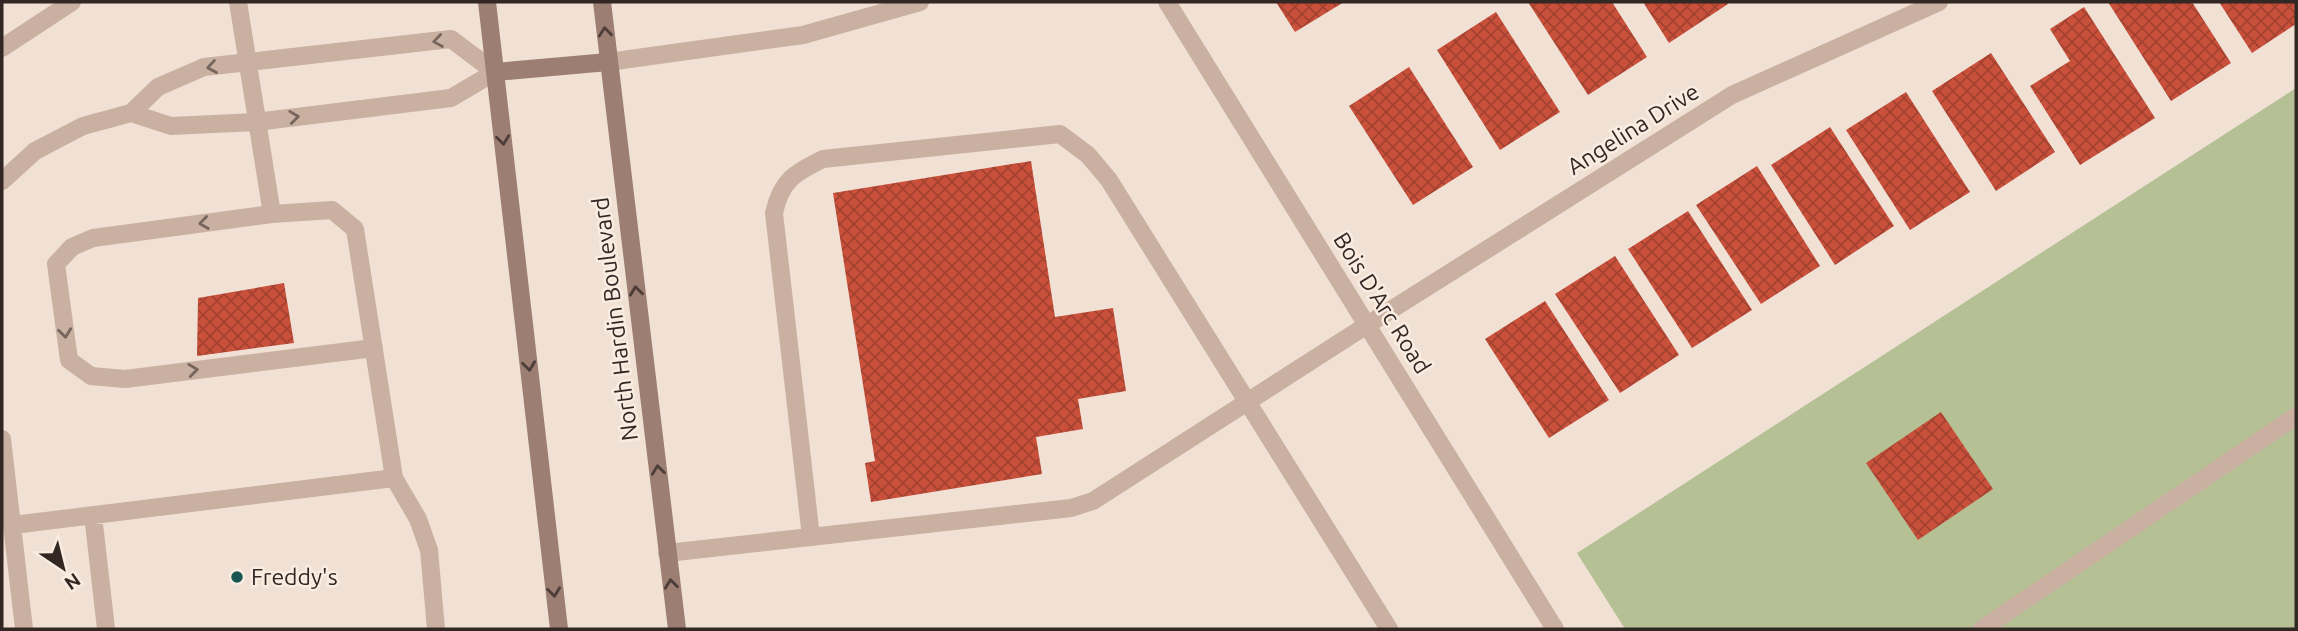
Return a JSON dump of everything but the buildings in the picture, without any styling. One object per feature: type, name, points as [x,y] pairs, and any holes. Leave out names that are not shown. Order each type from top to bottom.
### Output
[{"type":"main road","points":[[486,2],[559,629]]},
{"type":"main road","name":"North Hardin Boulevard","points":[[602,2],[677,629]]},
{"type":"main road","points":[[495,72],[608,62]]},
{"type":"street","points":[[2,48],[72,2]]},
{"type":"street","points":[[238,2],[272,214]]},
{"type":"street","points":[[608,62],[803,36],[920,2]]},
{"type":"street","name":"Bois D'Arc Road","points":[[1167,2],[1555,629]]},
{"type":"street","name":"Angelina Drive","points":[[667,553],[1071,508],[1093,501],[1732,95],[1940,2]]},
{"type":"street","points":[[2,181],[35,152],[83,126],[131,113],[158,87],[204,67],[451,39],[495,72],[451,98],[256,122],[171,126],[131,113]]},
{"type":"street","points":[[811,537],[774,213],[779,192],[800,170],[823,159],[1060,134],[1088,155],[1109,180],[1390,629]]},
{"type":"street","points":[[374,348],[125,379],[91,376],[69,360],[56,264],[72,247],[93,238],[272,214],[332,210],[355,229],[374,348],[394,478],[418,519],[429,550],[436,629]]},
{"type":"street","points":[[1982,629],[2296,416]]},
{"type":"street","points":[[2,439],[24,629]]},
{"type":"street","points":[[13,525],[394,478]]},
{"type":"street","points":[[93,515],[106,629]]},
{"type":"green space","points":[[2296,88],[2296,629],[1625,629],[1577,553]]},
{"type":"place","name":"Freddy's","points":[[237,577]]}]
